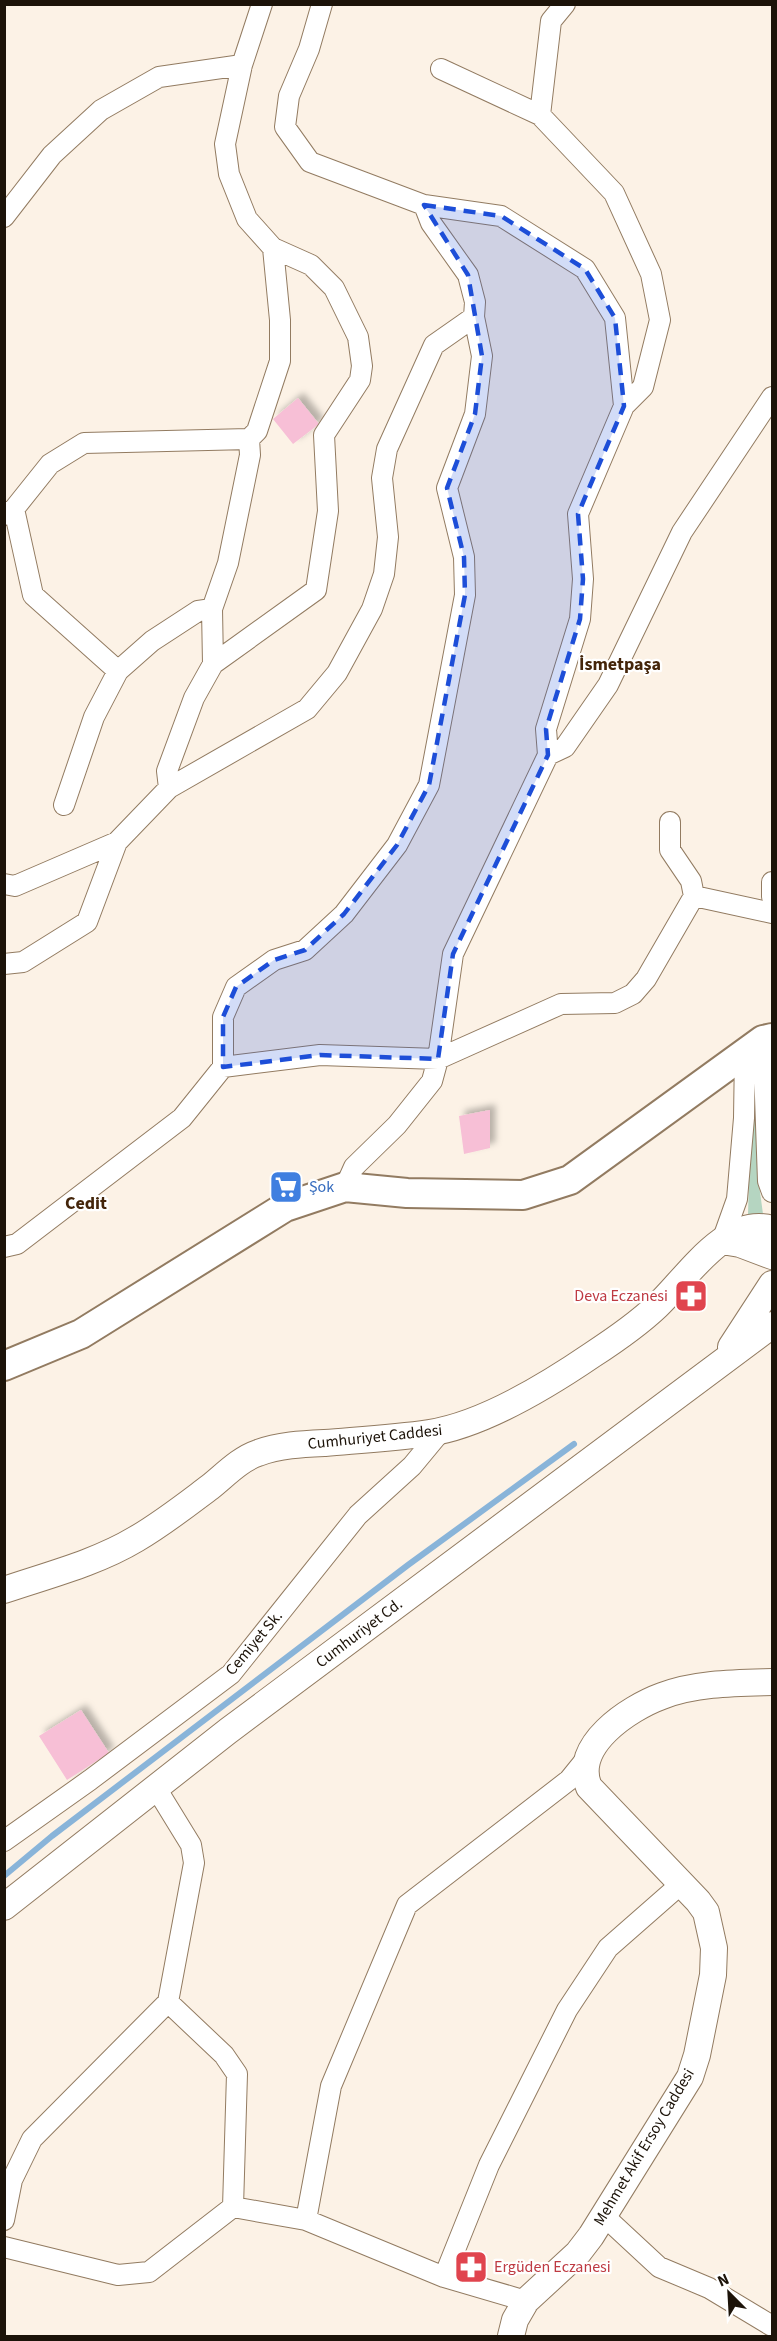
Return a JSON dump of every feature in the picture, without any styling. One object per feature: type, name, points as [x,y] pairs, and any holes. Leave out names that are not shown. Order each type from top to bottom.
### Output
[{"type":"main road","points":[[4,1366],[81,1334],[285,1207],[345,1186],[407,1193],[523,1195],[570,1180],[760,1044]]},
{"type":"street","points":[[169,788],[167,771],[194,698],[213,664],[316,590],[328,511],[324,435],[360,380],[362,366],[358,338],[334,288],[311,265],[273,248],[248,219],[229,174],[225,144],[242,65],[262,4]]},
{"type":"street","points":[[322,4],[309,49],[289,96],[285,127],[310,162],[424,205],[501,216],[585,268],[615,318],[624,406]]},
{"type":"street","points":[[540,115],[551,21],[565,4]]},
{"type":"street","points":[[4,217],[52,154],[101,110],[159,77],[242,65]]},
{"type":"street","points":[[345,1186],[354,1167],[397,1125],[432,1081],[438,1059],[453,954],[548,755],[546,729],[580,620],[583,579],[578,514],[624,406],[643,387],[660,320],[651,274],[614,193],[540,115],[441,69]]},
{"type":"street","points":[[4,1247],[17,1244],[182,1118],[223,1067],[223,1017],[236,987],[274,960],[305,950],[344,915],[397,845],[429,785],[465,595],[464,557],[447,488],[474,414],[482,356],[474,317],[475,302],[468,275],[431,223],[424,205]]},
{"type":"street","points":[[213,664],[212,609],[228,563],[250,455],[249,439],[256,431],[280,361],[280,320],[273,248]]},
{"type":"street","points":[[4,884],[15,886],[117,842],[169,788],[307,709],[337,673],[372,609],[384,574],[388,537],[382,478],[387,448],[434,345],[474,317]]},
{"type":"street","points":[[548,755],[565,747],[608,685],[682,532],[772,397]]},
{"type":"street","points":[[118,672],[33,595],[9,512],[50,464],[84,443],[249,439]]},
{"type":"street","points":[[64,805],[94,717],[118,672],[152,641],[198,611],[212,609]]},
{"type":"street","points":[[223,1067],[320,1055],[438,1059],[561,1004],[615,1003],[633,994],[646,979],[694,896],[691,881],[670,850],[670,822]]},
{"type":"street","points":[[4,964],[23,962],[87,922],[117,842]]},
{"type":"street","points":[[772,882],[772,897]]},
{"type":"street","points":[[694,896],[772,913]]},
{"type":"street","points":[[760,1044],[768,1181],[772,1192]]},
{"type":"street","points":[[760,1044],[744,1119],[737,1199],[722,1241],[740,1244],[772,1256]]},
{"type":"street","name":"Cumhuriyet Caddesi","points":[[4,1590],[107,1554],[135,1540],[175,1514],[256,1454],[270,1449],[300,1445],[441,1431],[476,1420],[579,1364],[622,1336],[658,1305],[708,1251],[722,1241],[754,1227],[772,1229]]},
{"type":"street","points":[[718,1365],[772,1284]]},
{"type":"street","name":"Cumhuriyet Cd.","points":[[4,1907],[228,1731],[772,1325]]},
{"type":"street","name":"Cemiyet Sk.","points":[[4,1841],[90,1780],[231,1674],[358,1515],[412,1466],[441,1431]]},
{"type":"street","points":[[306,2220],[330,2086],[407,1905],[570,1780],[586,1759],[595,1742],[610,1727],[640,1707],[662,1695],[717,1684],[772,1682]]},
{"type":"street","name":"Mehmet Akif Ersoy Caddesi","points":[[511,2337],[515,2320],[526,2301],[578,2253],[604,2216],[624,2180],[690,2077],[704,2028],[713,1976],[713,1938],[706,1912],[589,1787],[584,1776],[586,1759]]},
{"type":"street","points":[[4,2220],[12,2180],[32,2139],[168,2002],[194,1863],[191,1845],[156,1788]]},
{"type":"street","points":[[444,2277],[489,2165],[567,2010],[608,1948],[681,1884]]},
{"type":"street","points":[[168,2002],[224,2055],[237,2074],[233,2207]]},
{"type":"street","points":[[4,2247],[118,2275],[149,2272],[233,2207],[306,2220],[444,2277],[526,2301]]},
{"type":"street","points":[[604,2216],[659,2267],[709,2288],[772,2326]]},
{"type":"highlighted area","points":[[424,205],[501,216],[585,269],[615,318],[624,406],[578,514],[583,579],[580,619],[546,729],[548,755],[453,954],[438,1059],[320,1055],[223,1067],[223,1017],[236,987],[274,960],[305,950],[344,914],[397,845],[429,785],[465,595],[464,557],[447,488],[475,414],[482,356],[468,275]]},
{"type":"green space","points":[[757,1063],[757,1170],[763,1214],[748,1215],[752,1064]]},
{"type":"building","points":[[298,398],[319,424],[293,444],[273,419]]},
{"type":"building","points":[[490,1110],[490,1148],[464,1154],[459,1116]]},
{"type":"building","points":[[81,1710],[109,1753],[67,1780],[39,1736]]},
{"type":"waterway","points":[[4,1876],[52,1836],[408,1565],[574,1444]]},
{"type":"place","name":"Şok","points":[[286,1187]]},
{"type":"place","name":"Deva Eczanesi","points":[[691,1296]]},
{"type":"place","name":"Ergüden Eczanesi","points":[[471,2267]]},
{"type":"district","name":"İsmetpaşa","points":[[620,664]]},
{"type":"district","name":"Cedit","points":[[86,1203]]}]
